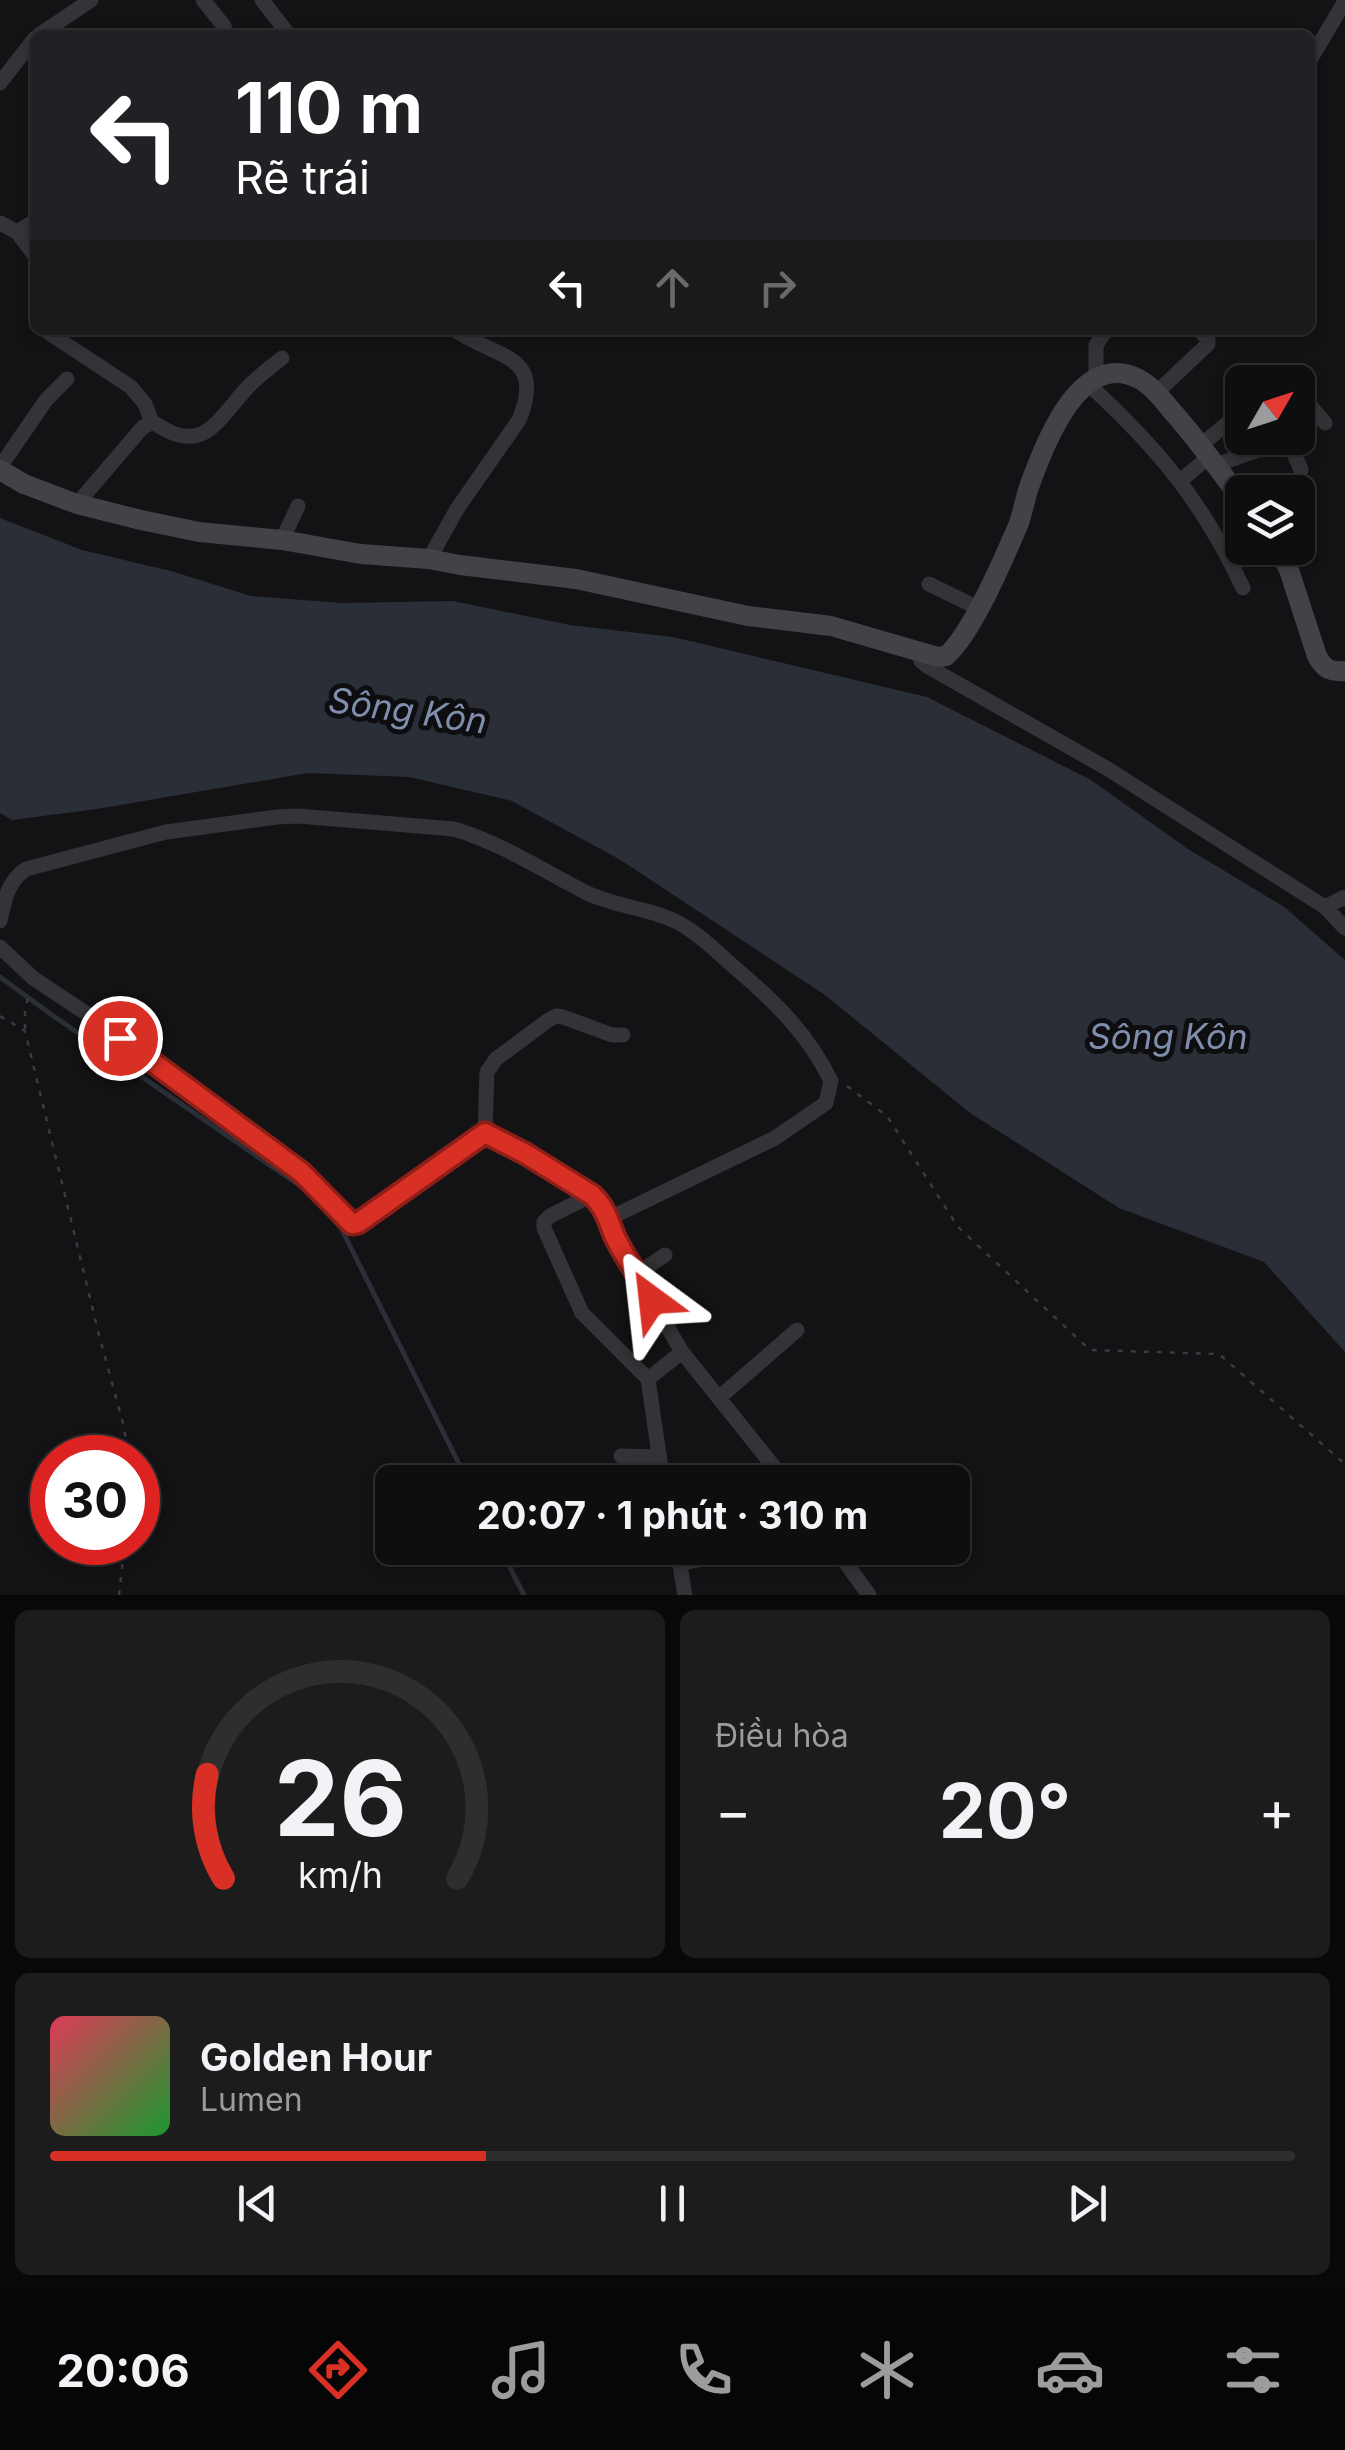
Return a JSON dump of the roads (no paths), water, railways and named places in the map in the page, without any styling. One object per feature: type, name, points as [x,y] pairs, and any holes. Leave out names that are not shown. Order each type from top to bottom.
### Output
[{"type":"street","points":[[46,30],[91,0]]},
{"type":"street","points":[[204,0],[224,30]]},
{"type":"street","points":[[262,0],[285,30]]},
{"type":"street","points":[[1315,52],[1345,1]]},
{"type":"street","points":[[0,83],[30,45]]},
{"type":"street","points":[[0,222],[17,232],[30,249]]},
{"type":"street","points":[[17,232],[30,224]]},
{"type":"street","points":[[51,335],[131,387],[145,404],[152,422],[186,436],[200,435],[210,428],[282,358]]},
{"type":"street","points":[[428,558],[525,406],[526,383],[516,361],[469,335]]},
{"type":"street","points":[[1103,335],[1096,346],[1092,380],[1181,480],[1205,515],[1243,588]]},
{"type":"street","points":[[1156,392],[1208,344],[1204,335]]},
{"type":"street","points":[[68,379],[46,400],[0,469],[24,484],[77,504],[198,532],[576,579],[748,616],[831,626],[938,657],[946,656],[960,641],[1006,553],[1052,431],[1072,400],[1092,380],[1107,373],[1128,374],[1142,380],[1225,478]]},
{"type":"street","points":[[1315,411],[1325,423]]},
{"type":"street","points":[[77,504],[142,428],[152,422]]},
{"type":"street","points":[[1181,480],[1225,434]]},
{"type":"street","points":[[1208,456],[1286,440],[1302,470]]},
{"type":"street","points":[[282,540],[298,506]]},
{"type":"street","points":[[1286,565],[1317,656],[1332,672],[1345,672]]},
{"type":"street","points":[[929,584],[978,608]]},
{"type":"street","points":[[917,651],[927,666],[1108,769],[1325,906],[1345,928]]},
{"type":"street","points":[[0,922],[4,898],[17,875],[26,869],[166,832],[298,816],[454,829],[472,834],[586,893],[679,923],[776,1004],[816,1050],[831,1081],[826,1103],[775,1138],[610,1218]]},
{"type":"street","points":[[1325,906],[1345,897]]},
{"type":"street","points":[[0,948],[33,978],[301,1172],[352,1224],[485,1133]]},
{"type":"street","points":[[485,1133],[487,1072],[496,1060],[547,1021],[564,1017],[612,1035],[624,1035]]},
{"type":"street","points":[[485,1133],[526,1154],[601,1203],[615,1237],[682,1352],[773,1465]]},
{"type":"street","points":[[592,1195],[550,1216],[544,1228],[582,1313],[648,1378],[661,1465]]},
{"type":"street","points":[[638,1273],[665,1255]]},
{"type":"street","points":[[720,1397],[798,1330]]},
{"type":"street","points":[[648,1378],[682,1352]]},
{"type":"street","points":[[621,1456],[660,1456]]},
{"type":"street","points":[[680,1565],[685,1595]]},
{"type":"street","points":[[847,1565],[869,1595]]},
{"type":"water","name":"Sông Kôn","points":[[0,518],[82,550],[171,571],[251,596],[341,603],[453,601],[570,625],[673,637],[927,697],[1091,780],[1188,849],[1283,906],[1345,960],[1345,1352],[1264,1262],[1119,1208],[970,1113],[825,995],[619,859],[512,801],[409,777],[308,773],[97,809],[12,820],[0,813]]},
{"type":"waterway","points":[[0,977],[309,1192],[341,1228],[460,1465]]},
{"type":"waterway","points":[[509,1565],[524,1595]]}]
